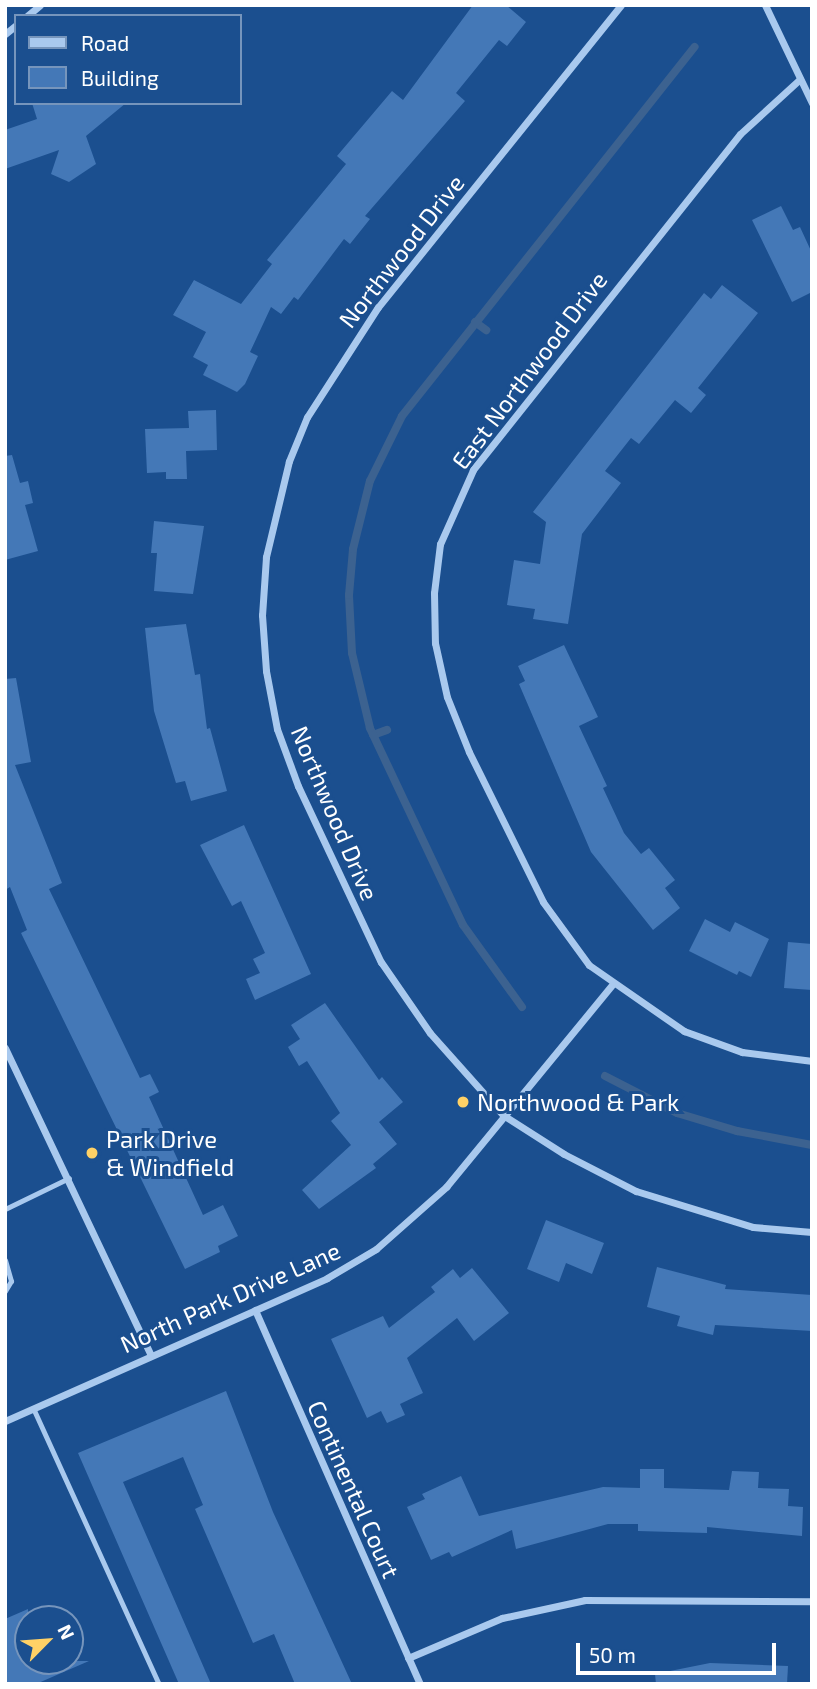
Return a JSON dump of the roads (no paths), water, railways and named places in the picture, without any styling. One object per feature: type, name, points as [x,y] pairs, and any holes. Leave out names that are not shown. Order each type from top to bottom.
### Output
[{"type":"street","name":"Northwood Drive","points":[[621,5],[378,307],[335,368],[289,461],[265,557],[262,615],[266,671],[277,730],[298,786],[381,962],[430,1033],[503,1115],[564,1154],[636,1191],[753,1227],[812,1232]]},
{"type":"street","points":[[765,5],[812,103]]},
{"type":"street","name":"East Northwood Drive","points":[[800,79],[740,134],[506,424],[473,470],[440,544],[435,643],[447,697],[542,902],[589,965],[612,985],[684,1031],[741,1052],[812,1061]]},
{"type":"street","name":"North Park Drive Lane","points":[[5,1420],[255,1310],[352,1264],[414,1219],[612,985]]},
{"type":"street","points":[[5,1048],[69,1178],[150,1354]]},
{"type":"street","name":"Continental Court","points":[[255,1310],[420,1684]]},
{"type":"street","points":[[408,1658],[502,1618],[585,1600],[812,1601]]},
{"type":"lane","points":[[5,1209],[69,1178]]},
{"type":"lane","points":[[5,1260],[11,1281],[5,1291]]},
{"type":"lane","points":[[33,1408],[159,1684]]},
{"type":"waterway","points":[[522,1007],[463,925],[370,728],[352,653],[349,595],[353,549],[370,481],[402,416],[694,47]]},
{"type":"waterway","points":[[475,322],[486,330]]},
{"type":"waterway","points":[[373,735],[387,730]]},
{"type":"waterway","points":[[605,1076],[677,1113],[737,1131],[812,1145]]},
{"type":"place","name":"Northwood & Park","points":[[463,1102]]},
{"type":"place","name":"Park Drive & Windfield","points":[[92,1153]]}]
